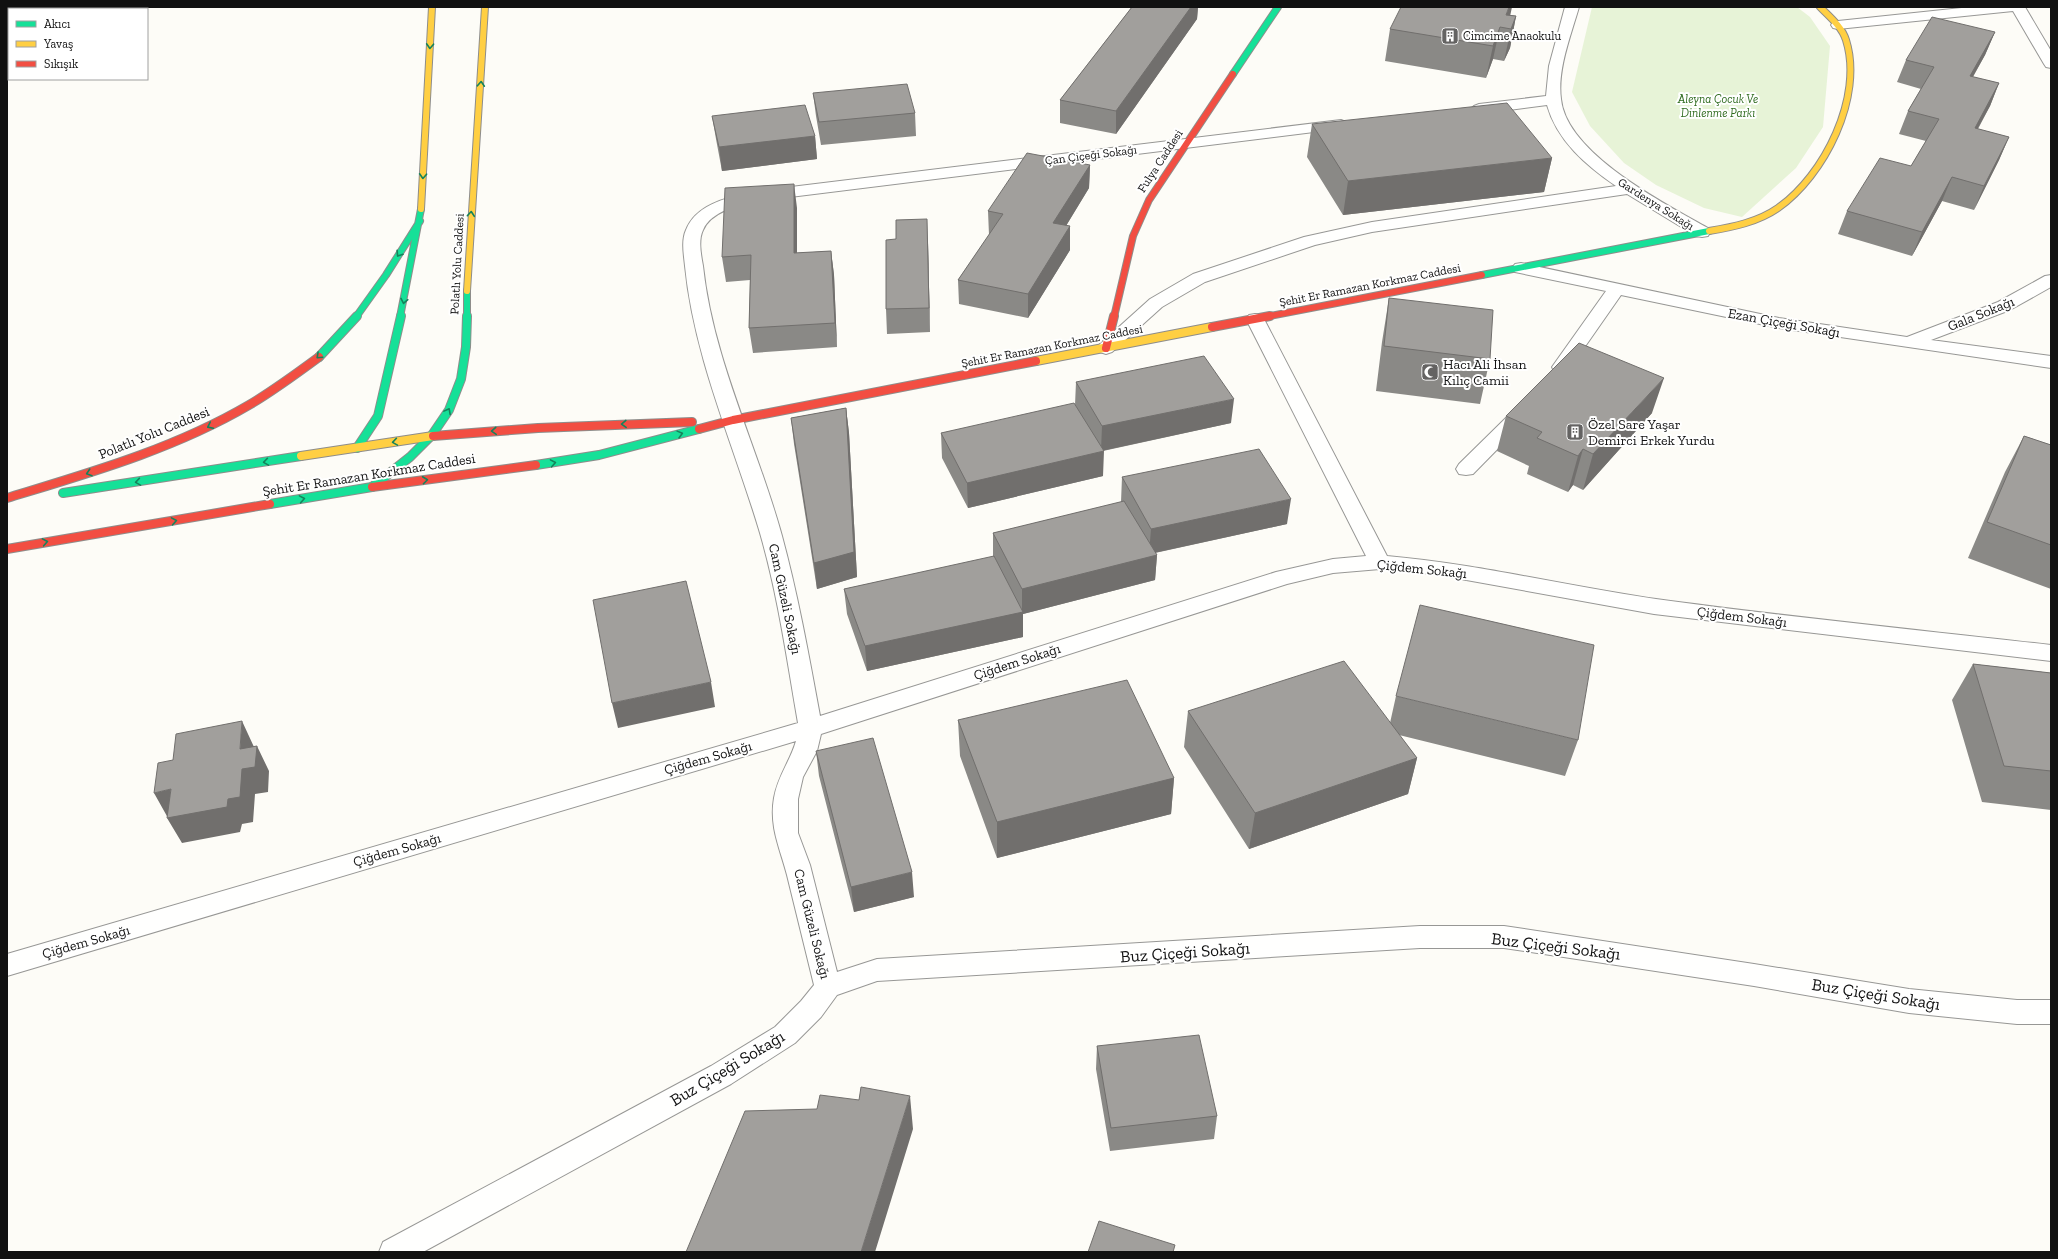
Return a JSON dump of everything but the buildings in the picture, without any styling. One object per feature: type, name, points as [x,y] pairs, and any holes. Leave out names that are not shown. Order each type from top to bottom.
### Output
[{"type":"main road","points":[[357,448],[378,416],[392,358],[420,221],[432,7]]},
{"type":"main road","name":"Polatlı Yolu Caddesi","points":[[372,487],[408,459],[433,436],[456,395],[467,348],[466,298],[481,98],[485,7]]},
{"type":"main road","name":"Fulya Caddesi","points":[[1106,348],[1133,236],[1149,200],[1278,7]]},
{"type":"main road","name":"Şehit Er Ramazan Korkmaz Caddesi","points":[[7,549],[372,487],[546,464],[599,455],[733,420],[1730,227],[1759,218],[1778,208],[1792,195],[1818,165],[1833,141],[1845,113],[1851,81],[1851,58],[1848,45],[1838,26],[1820,7]]},
{"type":"main road","name":"Polatlı Yolu Caddesi","points":[[7,498],[123,462],[183,439],[228,418],[308,367],[337,340],[362,309],[420,221]]},
{"type":"main road","name":"Şehit Er Ramazan Korkmaz Caddesi","points":[[7,502],[433,436],[538,428],[733,420]]},
{"type":"street","name":"Gardenya Sokağı","points":[[1572,7],[1557,67],[1553,100],[1559,119],[1569,135],[1588,156],[1629,189],[1702,232]]},
{"type":"street","points":[[1838,26],[2011,7]]},
{"type":"street","points":[[2018,7],[2051,64]]},
{"type":"street","points":[[1467,110],[1553,100]]},
{"type":"street","name":"Çan Çiçeği Sokağı","points":[[705,215],[730,202],[757,196],[1358,123]]},
{"type":"street","points":[[1106,348],[1156,303],[1199,278],[1310,241],[1372,227],[1629,189]]},
{"type":"street","name":"Cam Güzeli Sokağı","points":[[705,215],[694,230],[692,246],[697,295],[709,347],[771,534],[788,603],[812,728],[805,751],[791,776],[786,799],[786,833],[797,865],[828,987]]},
{"type":"street","name":"Ezan Çiçeği Sokağı","points":[[1521,268],[1772,321],[1908,343],[2051,362]]},
{"type":"street","name":"Gala Sokağı","points":[[1908,343],[2004,306],[2051,280]]},
{"type":"street","points":[[1548,382],[1591,327],[1616,289]]},
{"type":"street","points":[[1255,319],[1380,562]]},
{"type":"street","points":[[1466,469],[1533,400]]},
{"type":"street","name":"Çiğdem Sokağı","points":[[7,965],[812,728],[1284,577],[1333,566],[1380,562],[1433,567],[1720,615],[2051,653]]},
{"type":"street","name":"Buz Çiçeği Sokağı","points":[[394,1252],[721,1075],[785,1035],[811,1009],[828,987],[877,970],[1412,938],[1504,937],[1754,974],[1909,1001],[2017,1012],[2051,1012]]},
{"type":"green space","name":"Aleyna Çocuk Ve Dinlenme Parkı","points":[[1592,7],[1797,7],[1810,17],[1830,46],[1823,127],[1796,168],[1742,217],[1704,208],[1656,185],[1624,163],[1590,126],[1572,92]]},
{"type":"traffic: fast","points":[[1233,74],[1278,7]]},
{"type":"traffic: fast","points":[[357,448],[378,416],[392,358],[420,221],[421,209]]},
{"type":"traffic: fast","points":[[319,357],[349,326],[362,309],[386,275],[420,221]]},
{"type":"traffic: fast","points":[[1482,275],[1709,231]]},
{"type":"traffic: fast","points":[[270,504],[372,487],[410,457],[432,435],[449,410],[461,379],[466,347],[467,291]]},
{"type":"traffic: fast","points":[[536,465],[599,455],[699,429]]},
{"type":"traffic: fast","points":[[63,493],[301,456]]},
{"type":"traffic: slow","points":[[421,209],[432,7]]},
{"type":"traffic: slow","points":[[467,291],[485,7]]},
{"type":"traffic: slow","points":[[1709,231],[1735,226],[1762,217],[1778,208],[1794,195],[1810,177],[1824,156],[1836,133],[1845,109],[1850,85],[1851,61],[1844,35],[1835,22],[1820,7]]},
{"type":"traffic: slow","points":[[1036,361],[1212,327]]},
{"type":"traffic: slow","points":[[301,456],[433,436]]},
{"type":"traffic: jam","points":[[1106,348],[1133,236],[1149,200],[1233,74]]},
{"type":"traffic: jam","points":[[1212,327],[1482,275]]},
{"type":"traffic: jam","points":[[7,498],[130,458],[170,443],[210,425],[248,406],[285,383],[319,357]]},
{"type":"traffic: jam","points":[[699,429],[733,420],[1036,361]]},
{"type":"traffic: jam","points":[[433,436],[538,428],[692,422]]},
{"type":"traffic: jam","points":[[372,487],[536,465]]},
{"type":"traffic: jam","points":[[7,549],[270,504]]},
{"type":"place","name":"Cimcime Anaokulu","points":[[1450,36]]},
{"type":"place","name":"Hacı Ali İhsan Kılıç Camii","points":[[1430,372]]},
{"type":"place","name":"Özel Sare Yaşar Demirci Erkek Yurdu","points":[[1575,432]]}]
